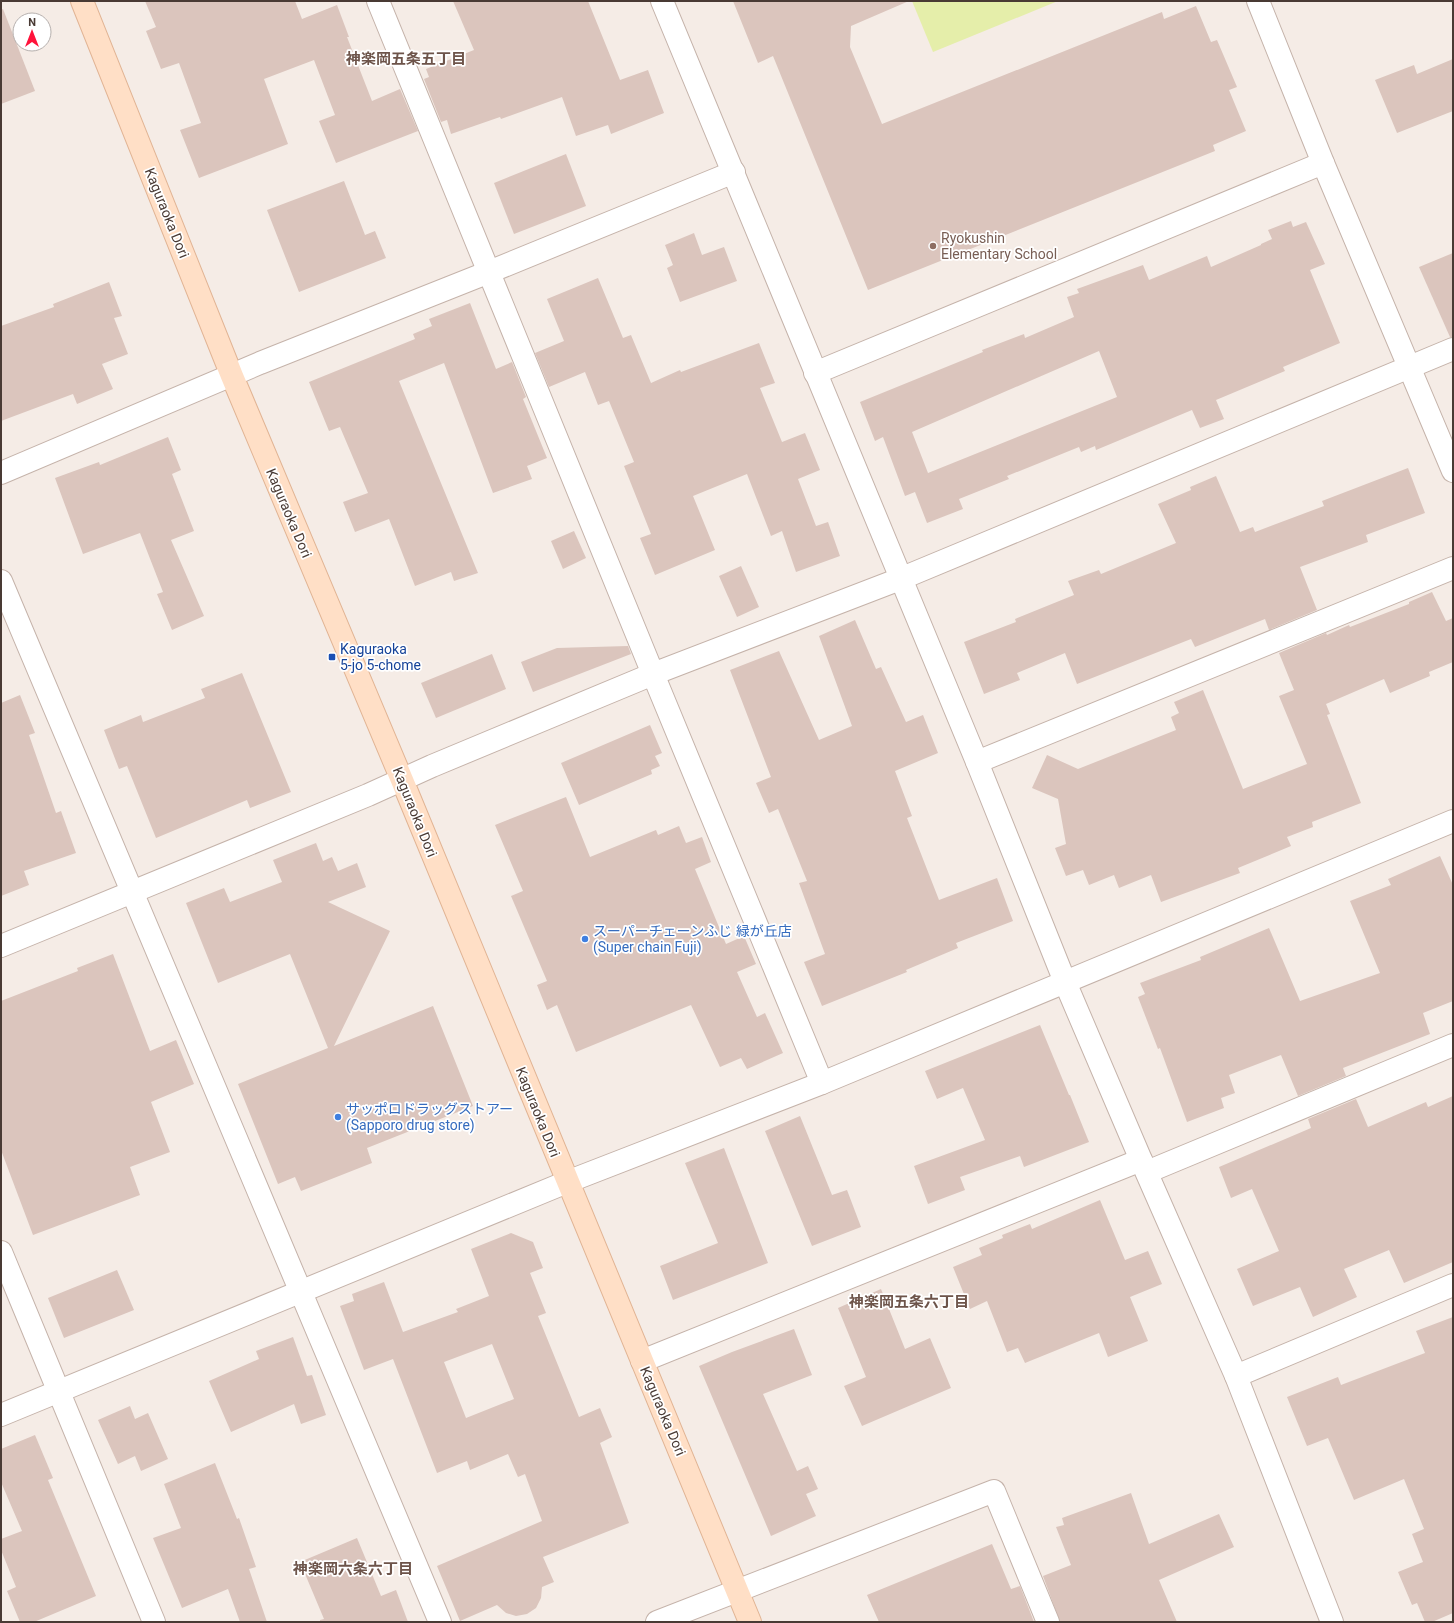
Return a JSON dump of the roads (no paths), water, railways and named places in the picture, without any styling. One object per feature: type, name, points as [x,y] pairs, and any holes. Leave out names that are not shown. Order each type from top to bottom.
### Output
[{"type":"street","name":"Kaguraoka Dori","points":[[82,1],[232,376],[402,780],[750,1622]]},
{"type":"street","points":[[378,1],[822,1083]]},
{"type":"street","points":[[662,1],[977,762],[1065,982],[1236,1376],[1332,1622]]},
{"type":"street","points":[[1258,1],[1323,163],[1453,471]]},
{"type":"street","points":[[815,373],[1323,163]]},
{"type":"street","points":[[1,473],[260,363],[734,172]]},
{"type":"street","points":[[1,946],[368,795],[653,674],[900,579],[1453,349]]},
{"type":"street","points":[[977,762],[1453,568]]},
{"type":"street","points":[[1,581],[440,1622]]},
{"type":"street","points":[[1,1415],[58,1390],[567,1182],[822,1083],[1453,821]]},
{"type":"street","points":[[642,1361],[1453,1045]]},
{"type":"street","points":[[1,1252],[154,1622]]},
{"type":"street","points":[[1236,1376],[1453,1285]]},
{"type":"street","points":[[657,1622],[994,1491],[1048,1622]]},
{"type":"place","name":"Ryokushin Elementary School","points":[[933,246]]},
{"type":"place","name":"Kaguraoka 5-jo 5-chome","points":[[332,657]]},
{"type":"place","name":"スーパーチェーンふじ 緑が丘店 (Super chain Fuji)","points":[[585,939]]},
{"type":"place","name":"サッポロドラッグストアー (Sapporo drug store)","points":[[338,1117]]},
{"type":"district","name":"神楽岡五条五丁目","points":[[406,59]]},
{"type":"district","name":"神楽岡五条六丁目","points":[[909,1302]]},
{"type":"district","name":"神楽岡六条六丁目","points":[[353,1569]]}]
